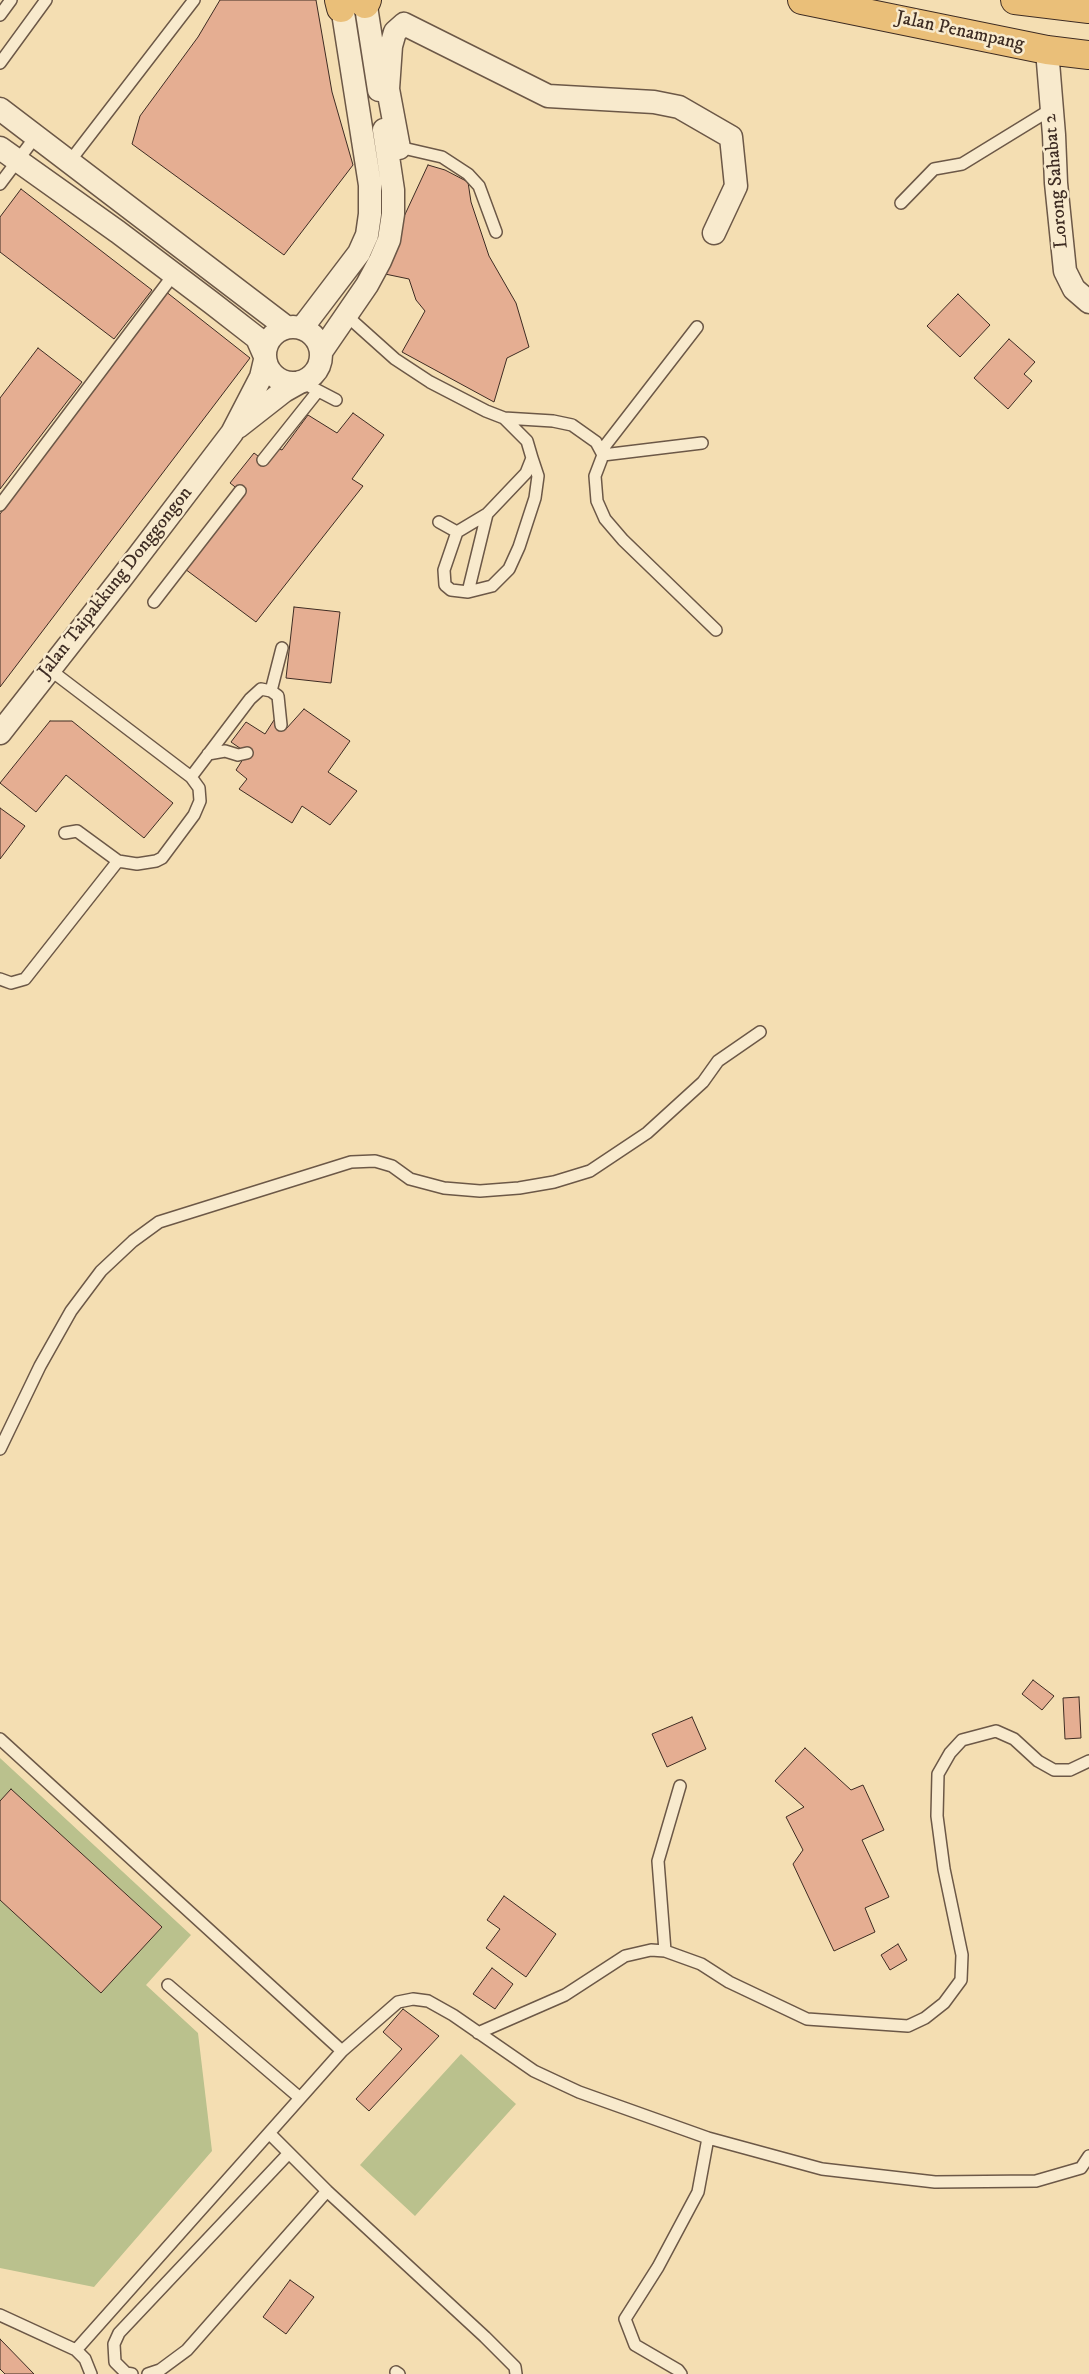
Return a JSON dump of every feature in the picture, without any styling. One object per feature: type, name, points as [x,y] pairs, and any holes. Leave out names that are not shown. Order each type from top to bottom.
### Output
[{"type":"main road","name":"Jalan Penampang","points":[[802,0],[1047,50],[1089,54]]},
{"type":"main road","points":[[1015,0],[1089,8]]},
{"type":"street","points":[[294,328],[359,253],[368,235],[370,185],[353,2]]},
{"type":"street","points":[[353,2],[393,149]]},
{"type":"street","points":[[9,154],[174,274],[257,338],[271,372],[276,377],[291,383],[309,386],[316,371],[321,352],[347,316],[380,261],[389,240],[393,214],[393,149],[388,89],[395,32],[404,24],[548,96],[654,102],[679,107],[731,137],[736,186],[714,233]]},
{"type":"street","name":"Lorong Sahabat 2","points":[[1047,50],[1050,110],[1065,272],[1074,289],[1089,302]]},
{"type":"street","points":[[0,109],[294,328],[315,337],[321,352]]},
{"type":"street","points":[[265,357],[271,337],[323,317],[338,314],[347,316]]},
{"type":"street","name":"Jalan Taipakkung Donggongon","points":[[0,733],[232,433],[262,376],[265,357]]},
{"type":"street","name":"Jalan Taipakkung Donggongon","points":[[232,433],[284,391],[309,386]]},
{"type":"lane","points":[[0,15],[11,0]]},
{"type":"lane","points":[[0,63],[46,0]]},
{"type":"lane","points":[[70,161],[194,0]]},
{"type":"lane","points":[[901,204],[934,170],[962,164],[1050,110]]},
{"type":"lane","points":[[0,184],[9,154],[36,136]]},
{"type":"lane","points":[[393,149],[442,157],[468,174],[478,186],[496,232]]},
{"type":"lane","points":[[0,505],[174,274]]},
{"type":"lane","points":[[347,316],[395,359],[430,382],[504,418],[527,441],[538,476],[535,498],[519,547],[509,569],[492,586],[468,592],[450,590],[445,585],[444,570],[457,532],[487,514],[526,473],[532,458]]},
{"type":"lane","points":[[697,327],[602,453],[595,476],[596,501],[605,519],[623,540],[716,630]]},
{"type":"lane","points":[[263,460],[309,386],[336,400]]},
{"type":"lane","points":[[504,418],[553,421],[572,425],[596,442],[602,453]]},
{"type":"lane","points":[[602,453],[702,443]]},
{"type":"lane","points":[[154,602],[240,491]]},
{"type":"lane","points":[[468,592],[487,514]]},
{"type":"lane","points":[[439,522],[457,532]]},
{"type":"lane","points":[[271,690],[282,648]]},
{"type":"lane","points":[[49,669],[191,777],[199,788],[200,801],[194,815],[162,858],[156,861],[137,864],[118,861],[77,831],[65,833]]},
{"type":"lane","points":[[191,777],[250,699],[261,690],[271,690],[278,696],[281,725]]},
{"type":"lane","points":[[208,754],[225,751],[238,754],[247,753]]},
{"type":"lane","points":[[0,979],[11,983],[25,979],[118,861]]},
{"type":"lane","points":[[0,1449],[40,1366],[70,1311],[101,1271],[133,1241],[159,1222],[351,1162],[375,1161],[392,1166],[410,1179],[444,1188],[480,1191],[519,1188],[554,1182],[590,1171],[647,1133],[702,1082],[718,1060],[760,1032]]},
{"type":"lane","points":[[478,2033],[565,1995],[624,1956],[651,1950],[665,1951],[701,1964],[728,1982],[807,2019],[908,2026],[925,2018],[944,2003],[961,1980],[962,1955],[944,1869],[937,1816],[938,1774],[950,1753],[962,1740],[996,1731],[1014,1739],[1038,1762],[1054,1770],[1070,1770],[1089,1761]]},
{"type":"lane","points":[[0,1739],[342,2052]]},
{"type":"lane","points":[[665,1951],[658,1861],[680,1786]]},
{"type":"lane","points":[[168,1985],[300,2098]]},
{"type":"lane","points":[[76,2350],[342,2052],[398,2002],[414,1999],[428,2001],[453,2015],[534,2071],[579,2092],[708,2138],[822,2169],[935,2182],[1036,2181],[1085,2169],[1089,2156]]},
{"type":"lane","points":[[270,2134],[327,2191],[485,2337],[515,2367],[516,2374]]},
{"type":"lane","points":[[681,2374],[678,2370],[634,2345],[624,2319],[658,2267],[698,2192],[708,2138]]},
{"type":"lane","points":[[132,2374],[126,2373],[115,2362],[114,2344],[119,2333],[289,2153]]},
{"type":"lane","points":[[148,2374],[160,2370],[187,2350],[327,2191]]},
{"type":"lane","points":[[0,2315],[76,2350],[85,2358],[91,2374]]},
{"type":"green space","points":[[0,1758],[191,1935],[146,1985],[198,2033],[212,2151],[94,2287],[0,2268]]},
{"type":"green space","points":[[461,2054],[516,2104],[415,2216],[360,2165]]},
{"type":"building","points":[[220,0],[316,0],[332,92],[353,165],[284,255],[132,144],[140,116],[198,37]]},
{"type":"building","points":[[428,165],[445,170],[468,182],[471,202],[489,256],[516,303],[529,347],[507,358],[494,402],[402,352],[425,311],[416,300],[409,279],[385,274],[401,223]]},
{"type":"building","points":[[21,189],[152,290],[114,339],[0,252],[0,217]]},
{"type":"building","points":[[165,291],[250,358],[0,687],[0,514]]},
{"type":"building","points":[[958,294],[990,325],[960,357],[927,326]]},
{"type":"building","points":[[1009,339],[1035,362],[1024,374],[1032,381],[1008,409],[974,378]]},
{"type":"building","points":[[38,348],[82,382],[0,489],[0,398]]},
{"type":"building","points":[[353,413],[384,435],[352,479],[363,486],[256,622],[185,569],[243,493],[230,483],[254,453],[266,462],[277,448],[282,450],[308,415],[337,433]]},
{"type":"building","points":[[294,607],[340,612],[331,683],[286,678]]},
{"type":"building","points":[[304,709],[350,741],[328,772],[357,791],[330,825],[302,806],[292,823],[239,789],[247,779],[236,770],[247,753],[231,742],[246,722],[265,734],[274,720],[286,729]]},
{"type":"building","points":[[50,721],[72,721],[173,803],[144,838],[66,775],[36,812],[0,783]]},
{"type":"building","points":[[0,808],[25,826],[0,859]]},
{"type":"building","points":[[1033,1680],[1054,1696],[1042,1710],[1022,1694]]},
{"type":"building","points":[[1079,1697],[1081,1738],[1065,1739],[1063,1698]]},
{"type":"building","points":[[692,1717],[706,1749],[667,1767],[652,1734]]},
{"type":"building","points":[[805,1748],[851,1790],[863,1785],[884,1830],[862,1840],[889,1897],[865,1908],[875,1932],[834,1951],[793,1864],[803,1850],[786,1817],[804,1807],[775,1781]]},
{"type":"building","points":[[11,1789],[162,1927],[101,1993],[0,1900],[0,1801]]},
{"type":"building","points":[[504,1896],[556,1934],[526,1977],[486,1948],[500,1929],[487,1920]]},
{"type":"building","points":[[898,1944],[907,1960],[890,1970],[881,1955]]},
{"type":"building","points":[[492,1968],[513,1984],[495,2009],[473,1994]]},
{"type":"building","points":[[403,2009],[439,2036],[369,2111],[356,2099],[402,2049],[383,2032]]},
{"type":"building","points":[[290,2280],[314,2297],[286,2334],[263,2317]]},
{"type":"building","points":[[0,2339],[34,2374],[5,2374],[0,2369]]}]
